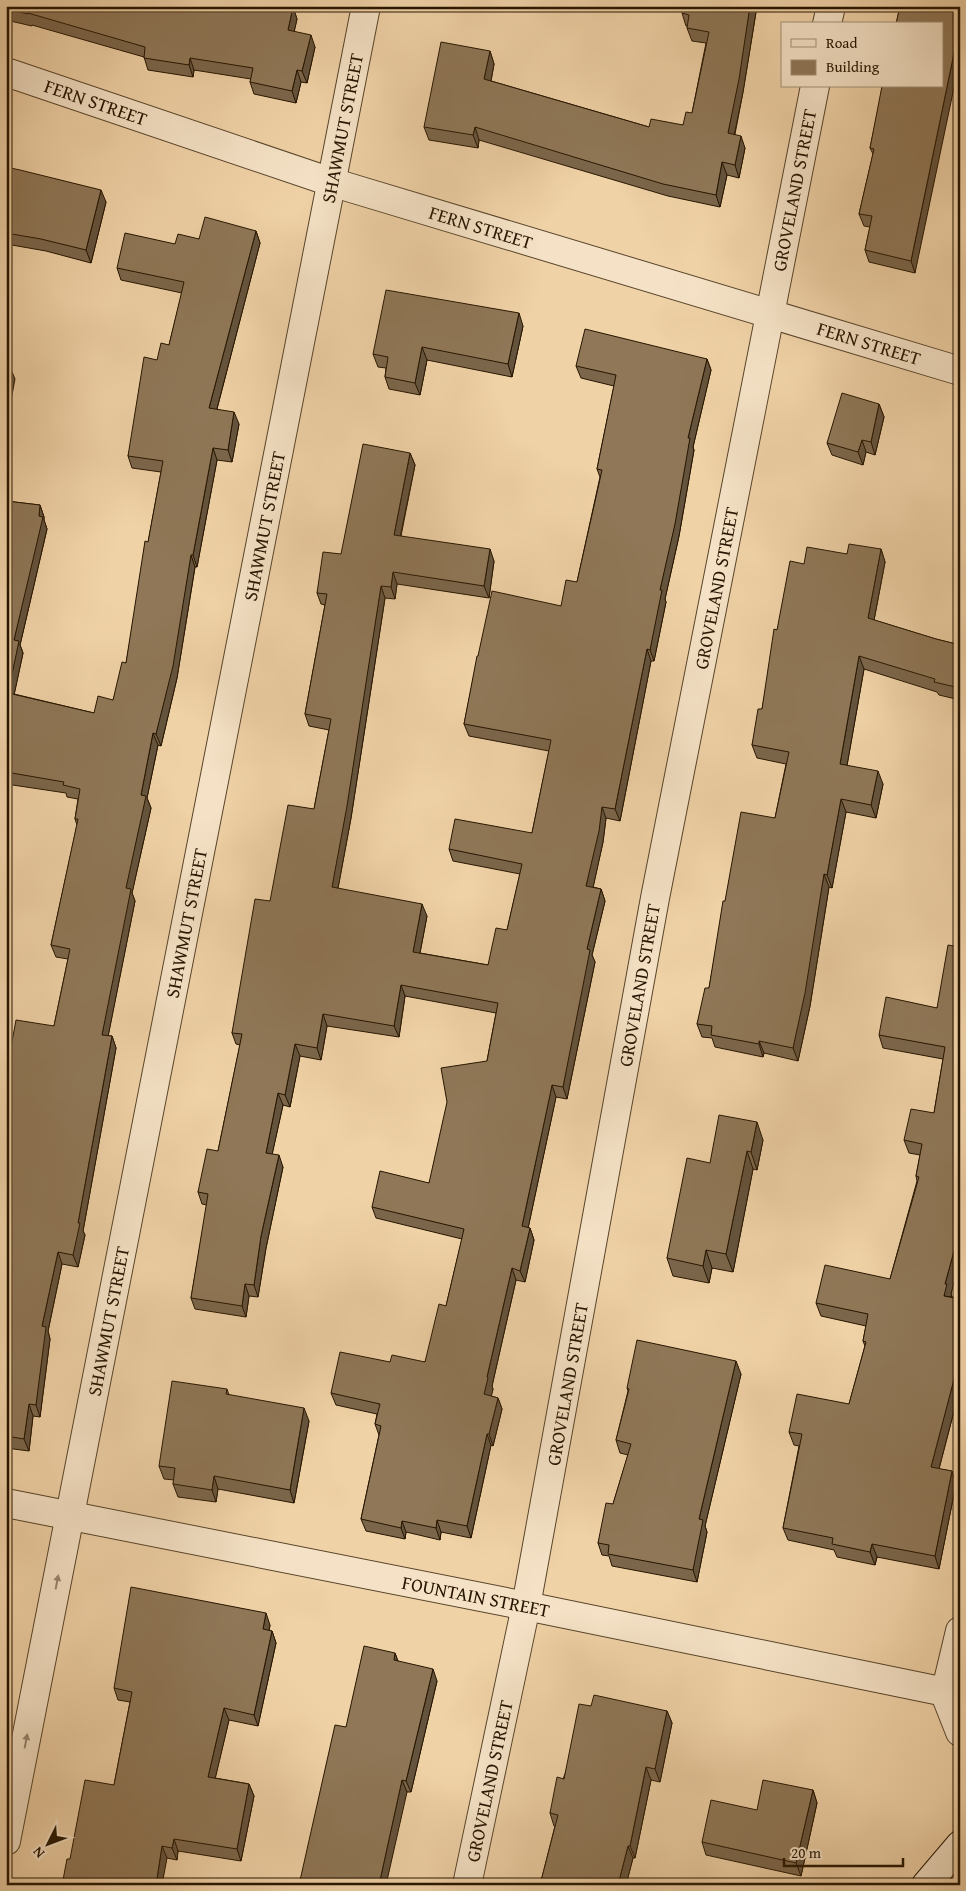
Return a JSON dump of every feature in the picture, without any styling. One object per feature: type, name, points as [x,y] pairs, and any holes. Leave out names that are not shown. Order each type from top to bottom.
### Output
[{"type":"street","name":"SHAWMUT STREET","points":[[6,1841],[366,6]]},
{"type":"street","points":[[827,22],[830,6]]},
{"type":"street","name":"FERN STREET","points":[[6,72],[331,182],[770,313],[960,372]]},
{"type":"street","name":"GROVELAND STREET","points":[[467,1885],[526,1606],[654,908],[815,88]]},
{"type":"street","name":"FOUNTAIN STREET","points":[[6,1503],[70,1514],[526,1606],[952,1694]]},
{"type":"street","points":[[960,1631],[952,1694],[960,1732]]},
{"type":"street","points":[[926,1885],[960,1845]]},
{"type":"building","points":[[6,6],[291,6],[293,7],[288,30],[311,35],[302,71],[297,70],[292,91],[250,82],[253,68],[190,58],[189,65],[144,58],[145,47],[28,13],[6,9]]},
{"type":"building","points":[[683,6],[750,6],[739,79],[728,133],[741,136],[735,165],[722,162],[716,195],[663,184],[475,127],[473,135],[424,127],[441,42],[490,51],[484,79],[649,127],[651,119],[683,125],[686,112],[692,113],[709,32],[687,28],[689,15],[682,13]]},
{"type":"building","points":[[900,6],[960,6],[960,24],[911,261],[865,250],[872,216],[859,214],[874,149],[870,148],[882,88],[944,88],[944,22],[896,22]]},
{"type":"building","points":[[6,167],[101,190],[86,250],[6,233]]},
{"type":"building","points":[[205,217],[256,231],[209,408],[234,412],[228,450],[213,448],[193,555],[191,555],[173,666],[156,734],[153,733],[141,795],[146,796],[126,888],[131,889],[102,1035],[112,1036],[78,1223],[80,1223],[73,1255],[58,1252],[42,1326],[46,1327],[36,1405],[29,1404],[24,1439],[6,1436],[6,1047],[11,1047],[16,1020],[54,1026],[70,949],[51,945],[78,819],[75,819],[80,789],[63,785],[64,782],[6,772],[6,501],[40,505],[39,516],[43,517],[14,640],[19,641],[8,693],[94,713],[98,696],[113,700],[122,662],[126,663],[145,541],[148,542],[163,461],[128,456],[144,357],[157,360],[161,343],[169,345],[184,282],[117,268],[125,233],[175,244],[178,234],[199,239]]},
{"type":"building","points":[[386,290],[519,313],[508,364],[422,347],[415,383],[385,377],[388,357],[373,354]]},
{"type":"building","points":[[585,329],[707,359],[688,438],[690,438],[675,524],[660,590],[662,590],[650,650],[647,649],[615,809],[602,807],[599,831],[586,886],[601,889],[587,949],[590,950],[563,1087],[552,1085],[522,1226],[530,1228],[520,1271],[512,1268],[487,1377],[484,1394],[498,1398],[489,1434],[487,1434],[467,1526],[437,1520],[436,1528],[402,1521],[401,1528],[361,1519],[381,1426],[375,1424],[380,1404],[331,1393],[340,1352],[390,1362],[392,1355],[425,1362],[439,1304],[446,1306],[464,1229],[372,1207],[380,1171],[429,1183],[447,1102],[441,1068],[487,1061],[498,1003],[401,985],[394,1026],[323,1014],[317,1048],[295,1044],[285,1095],[278,1093],[266,1153],[279,1155],[261,1236],[254,1285],[245,1284],[242,1306],[191,1298],[208,1194],[198,1192],[207,1149],[218,1151],[242,1034],[232,1033],[255,899],[270,901],[288,805],[314,809],[331,719],[305,714],[327,594],[317,593],[323,552],[341,554],[363,444],[410,453],[394,535],[490,549],[484,586],[393,572],[391,587],[381,586],[347,806],[332,887],[422,904],[413,952],[488,965],[496,928],[507,930],[522,864],[449,849],[455,819],[532,833],[551,740],[464,724],[492,591],[561,606],[566,580],[577,582],[602,470],[597,469],[616,375],[576,366]]},
{"type":"building","points":[[6,366],[10,367],[6,390]]},
{"type":"building","points":[[842,393],[879,404],[871,442],[862,440],[858,452],[827,443]]},
{"type":"building","points":[[849,544],[881,549],[868,618],[960,645],[960,688],[934,682],[935,679],[859,656],[840,764],[878,771],[871,805],[841,799],[827,875],[824,874],[805,993],[793,1048],[759,1041],[759,1044],[711,1035],[712,1026],[697,1024],[705,988],[709,988],[723,901],[725,901],[741,812],[775,818],[789,752],[752,745],[758,709],[762,709],[774,629],[777,630],[790,561],[804,564],[807,547],[847,554]]},
{"type":"building","points":[[948,945],[960,947],[960,1229],[945,1284],[947,1284],[944,1296],[960,1299],[960,1353],[931,1467],[952,1471],[935,1556],[872,1544],[870,1552],[832,1544],[833,1538],[783,1528],[802,1434],[789,1432],[797,1394],[849,1404],[866,1342],[863,1341],[868,1314],[816,1303],[825,1265],[890,1279],[919,1177],[916,1176],[922,1144],[904,1140],[911,1109],[934,1113],[945,1047],[879,1035],[886,997],[937,1008]]},
{"type":"building","points":[[719,1115],[757,1122],[751,1152],[747,1151],[726,1254],[706,1250],[703,1266],[667,1258],[687,1158],[710,1163]]},
{"type":"building","points":[[637,1340],[736,1361],[699,1519],[703,1520],[693,1570],[608,1554],[609,1545],[598,1543],[606,1503],[613,1504],[631,1444],[616,1440],[629,1389],[627,1388]]},
{"type":"building","points":[[172,1381],[227,1389],[226,1394],[304,1408],[290,1490],[214,1476],[212,1490],[173,1484],[175,1468],[159,1466]]},
{"type":"building","points":[[131,1587],[266,1613],[263,1629],[272,1631],[254,1715],[224,1708],[208,1777],[249,1784],[237,1849],[174,1839],[172,1848],[162,1846],[156,1885],[62,1885],[67,1859],[70,1859],[85,1780],[114,1785],[132,1692],[114,1688]]},
{"type":"building","points":[[364,1646],[395,1653],[394,1660],[433,1669],[406,1781],[402,1780],[379,1885],[299,1885],[335,1725],[346,1727]]},
{"type":"building","points":[[594,1695],[667,1711],[655,1769],[646,1767],[630,1846],[628,1846],[618,1885],[540,1885],[558,1815],[550,1813],[557,1777],[564,1779],[579,1704],[591,1706]]},
{"type":"building","points":[[763,1780],[813,1790],[796,1863],[702,1842],[711,1800],[757,1810]]}]
